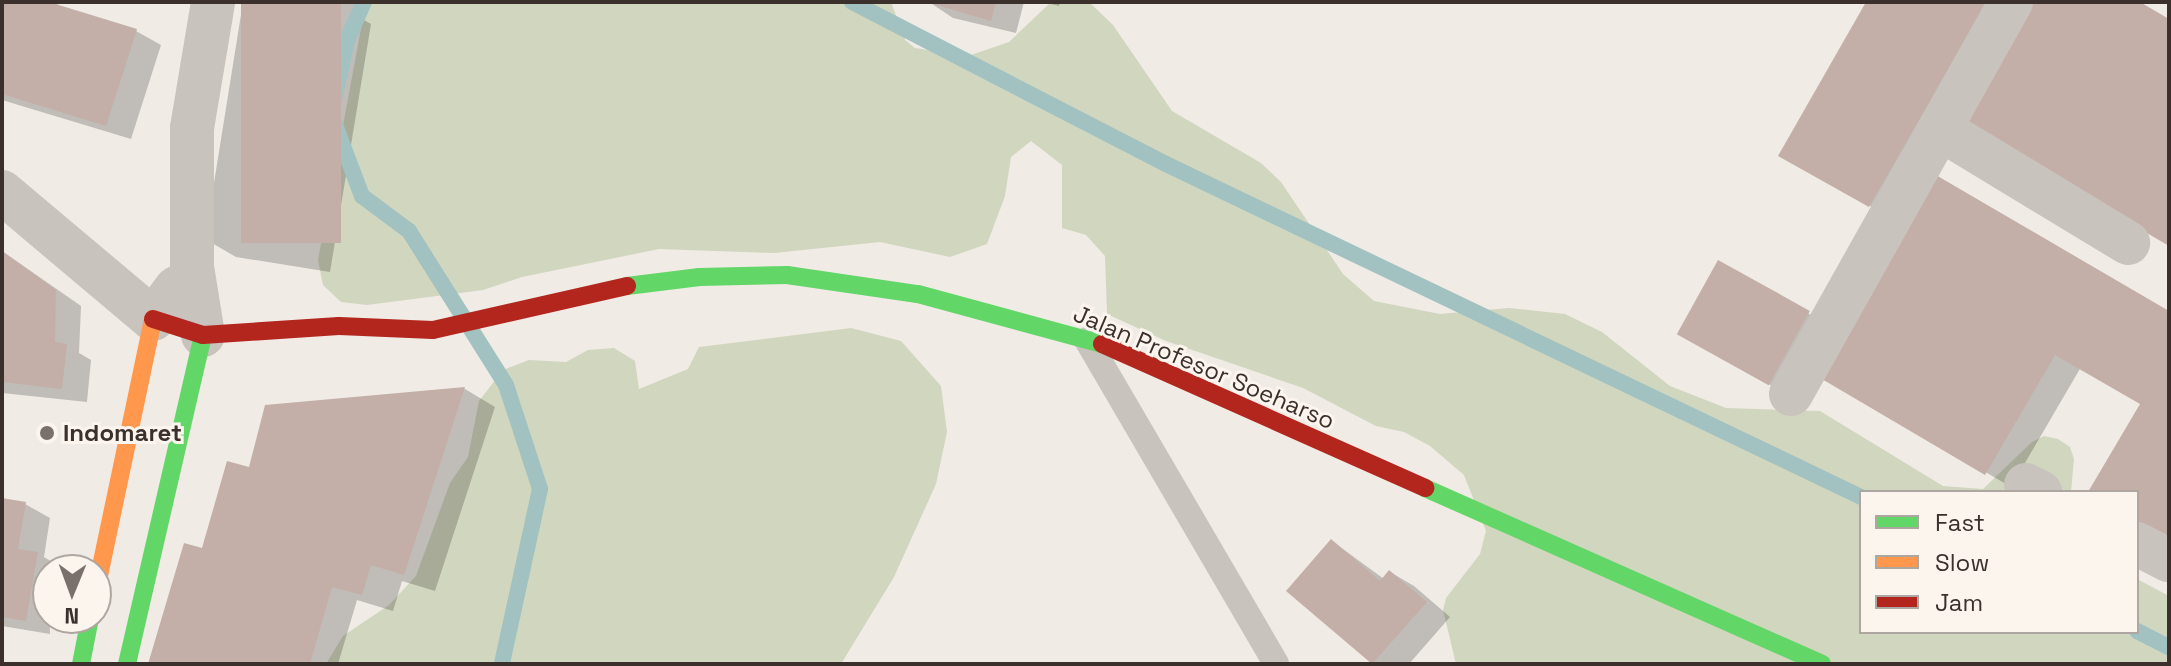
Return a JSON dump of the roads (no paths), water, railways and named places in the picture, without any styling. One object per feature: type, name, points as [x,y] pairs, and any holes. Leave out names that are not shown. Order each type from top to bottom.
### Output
[{"type":"main road","name":"Jalan Profesor Soeharso","points":[[153,319],[203,335],[339,326],[433,330],[592,291],[699,277],[787,275],[918,294],[1085,337],[1822,664]]},
{"type":"main road","points":[[104,554],[153,319]]},
{"type":"main road","points":[[127,664],[203,335]]},
{"type":"main road","points":[[81,664],[87,634]]},
{"type":"street","points":[[203,335],[192,267],[192,128],[213,2]]},
{"type":"street","points":[[1791,394],[2011,2]]},
{"type":"street","points":[[1940,129],[2128,243]]},
{"type":"street","points":[[2,192],[153,319],[192,267]]},
{"type":"street","points":[[2139,545],[2169,560]]},
{"type":"lane","points":[[1085,337],[1276,664]]},
{"type":"waterway","points":[[364,2],[347,40],[331,114],[362,196],[409,231],[506,385],[540,489],[502,664]]},
{"type":"waterway","points":[[852,2],[1166,164],[1859,496]]},
{"type":"waterway","points":[[2139,632],[2169,647]]},
{"type":"place","name":"Indomaret","points":[[47,433]]}]
